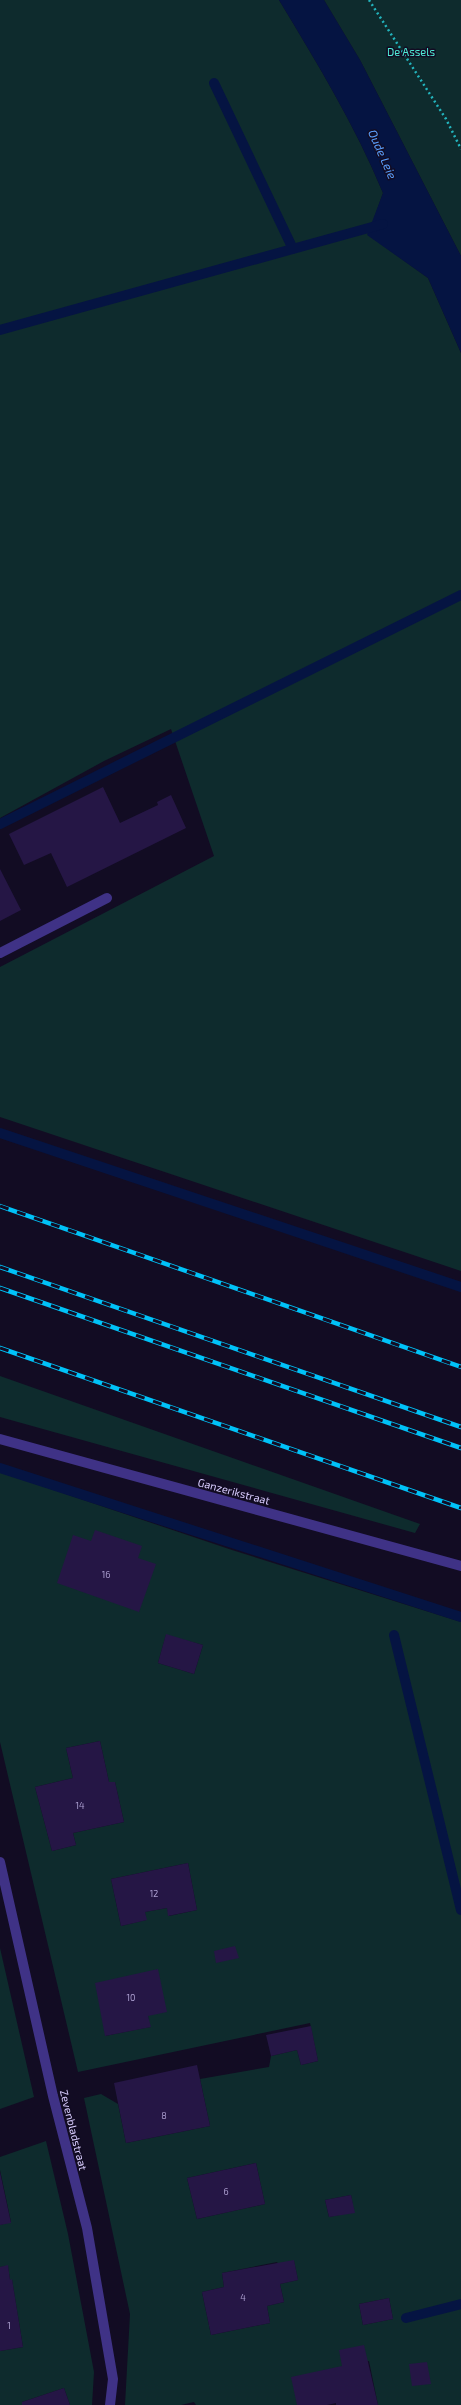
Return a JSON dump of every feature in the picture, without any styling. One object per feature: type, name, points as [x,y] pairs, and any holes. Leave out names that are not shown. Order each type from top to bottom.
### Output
[{"type":"street","points":[[0,954],[107,898]]},
{"type":"street","name":"Ganzerikstraat","points":[[0,1439],[461,1566]]},
{"type":"street","name":"Zevenbladstraat","points":[[0,1862],[53,2096],[87,2228],[113,2379],[110,2405]]},
{"type":"path","points":[[369,0],[446,119],[461,149]]},
{"type":"green space","points":[[0,0],[279,0],[348,119],[383,193],[368,235],[428,278],[461,353],[461,1271],[0,1117],[0,967],[214,856],[171,729],[104,761],[0,818]]},
{"type":"green space","name":"De Assels","points":[[324,0],[461,0],[461,256],[360,60]]},
{"type":"green space","points":[[0,1376],[420,1524],[415,1533],[0,1417]]},
{"type":"green space","points":[[0,1472],[232,1550],[461,1622],[461,2405],[378,2405],[369,2361],[342,2366],[297,2405],[196,2405],[194,2402],[181,2405],[125,2405],[130,2314],[84,2098],[101,2094],[118,2104],[126,2143],[210,2126],[200,2079],[269,2067],[271,2056],[297,2050],[301,2065],[318,2061],[310,2023],[78,2072],[0,1742]],"holes":[[[166,1635],[203,1645],[194,1674],[158,1663]],[[100,1741],[109,1782],[115,1782],[124,1822],[73,1833],[76,1845],[52,1851],[35,1787],[73,1778],[66,1748]],[[188,1863],[197,1910],[169,1916],[167,1908],[145,1912],[146,1920],[121,1926],[111,1879]],[[157,1969],[148,2016],[150,2027],[105,2036]],[[256,2163],[265,2204],[197,2219],[187,2178]],[[351,2195],[354,2212],[329,2217],[325,2200]],[[294,2261],[298,2280],[280,2284],[284,2302],[267,2306],[270,2323],[211,2335],[202,2292],[224,2287],[222,2273],[277,2262],[278,2264]],[[389,2298],[393,2319],[363,2325],[359,2304]]]},
{"type":"green space","points":[[0,1948],[34,2097],[0,2109]]},
{"type":"green space","points":[[46,2141],[68,2234],[94,2372],[92,2405],[70,2405],[64,2388],[22,2402],[22,2405],[0,2405],[0,2351],[23,2347],[12,2280],[10,2280],[8,2266],[0,2267],[0,2225],[11,2222],[0,2170],[0,2157]]},
{"type":"water","name":"Oude Leie","points":[[279,0],[324,0],[360,60],[461,256],[461,353],[428,278],[367,235],[383,193],[348,119]]},
{"type":"building","points":[[103,787],[120,823],[158,805],[157,802],[171,795],[186,828],[67,887],[51,853],[24,865],[9,834]]},
{"type":"building","points":[[0,869],[21,910],[0,921]]},
{"type":"building","points":[[95,1530],[142,1546],[138,1558],[156,1564],[139,1612],[57,1583],[73,1535],[91,1541]]},
{"type":"building","points":[[166,1634],[203,1645],[194,1674],[158,1663]]},
{"type":"building","points":[[100,1741],[109,1782],[115,1782],[124,1822],[73,1833],[76,1845],[52,1851],[35,1787],[73,1778],[66,1748]]},
{"type":"building","points":[[188,1863],[197,1910],[168,1916],[167,1908],[145,1912],[147,1920],[121,1926],[111,1879]]},
{"type":"building","points":[[235,1946],[239,1958],[216,1963],[214,1951]]},
{"type":"building","points":[[158,1969],[167,2012],[148,2016],[151,2027],[105,2036],[95,1983]]},
{"type":"building","points":[[311,2026],[318,2061],[301,2065],[297,2050],[271,2056],[266,2035]]},
{"type":"building","points":[[197,2065],[210,2126],[126,2143],[114,2083]]},
{"type":"building","points":[[256,2163],[265,2204],[197,2219],[187,2178]]},
{"type":"building","points":[[0,2172],[11,2223],[0,2225]]},
{"type":"building","points":[[351,2195],[355,2213],[329,2217],[325,2200]]},
{"type":"building","points":[[294,2260],[298,2280],[280,2284],[284,2302],[267,2306],[270,2323],[211,2335],[202,2292],[224,2287],[222,2273]]},
{"type":"building","points":[[8,2265],[10,2280],[12,2279],[23,2347],[0,2351],[0,2267]]},
{"type":"building","points":[[389,2298],[393,2319],[363,2325],[359,2304]]},
{"type":"building","points":[[364,2345],[378,2405],[336,2405],[336,2403],[327,2405],[297,2405],[291,2377],[342,2366],[339,2350]]},
{"type":"building","points":[[427,2362],[431,2384],[412,2386],[409,2364]]},
{"type":"building","points":[[64,2388],[70,2405],[22,2405],[22,2402]]},
{"type":"waterway","points":[[214,83],[293,249]]},
{"type":"waterway","points":[[0,330],[383,224]]},
{"type":"waterway","points":[[0,824],[461,595]]},
{"type":"waterway","points":[[0,1133],[461,1287]]},
{"type":"waterway","points":[[0,1468],[461,1617]]},
{"type":"waterway","points":[[394,1635],[461,1910]]},
{"type":"waterway","points":[[406,2318],[461,2304]]},
{"type":"railway","points":[[0,1206],[461,1367]]},
{"type":"railway","points":[[0,1267],[461,1427]]},
{"type":"railway","points":[[0,1288],[461,1448]]},
{"type":"railway","points":[[0,1348],[461,1508]]}]
